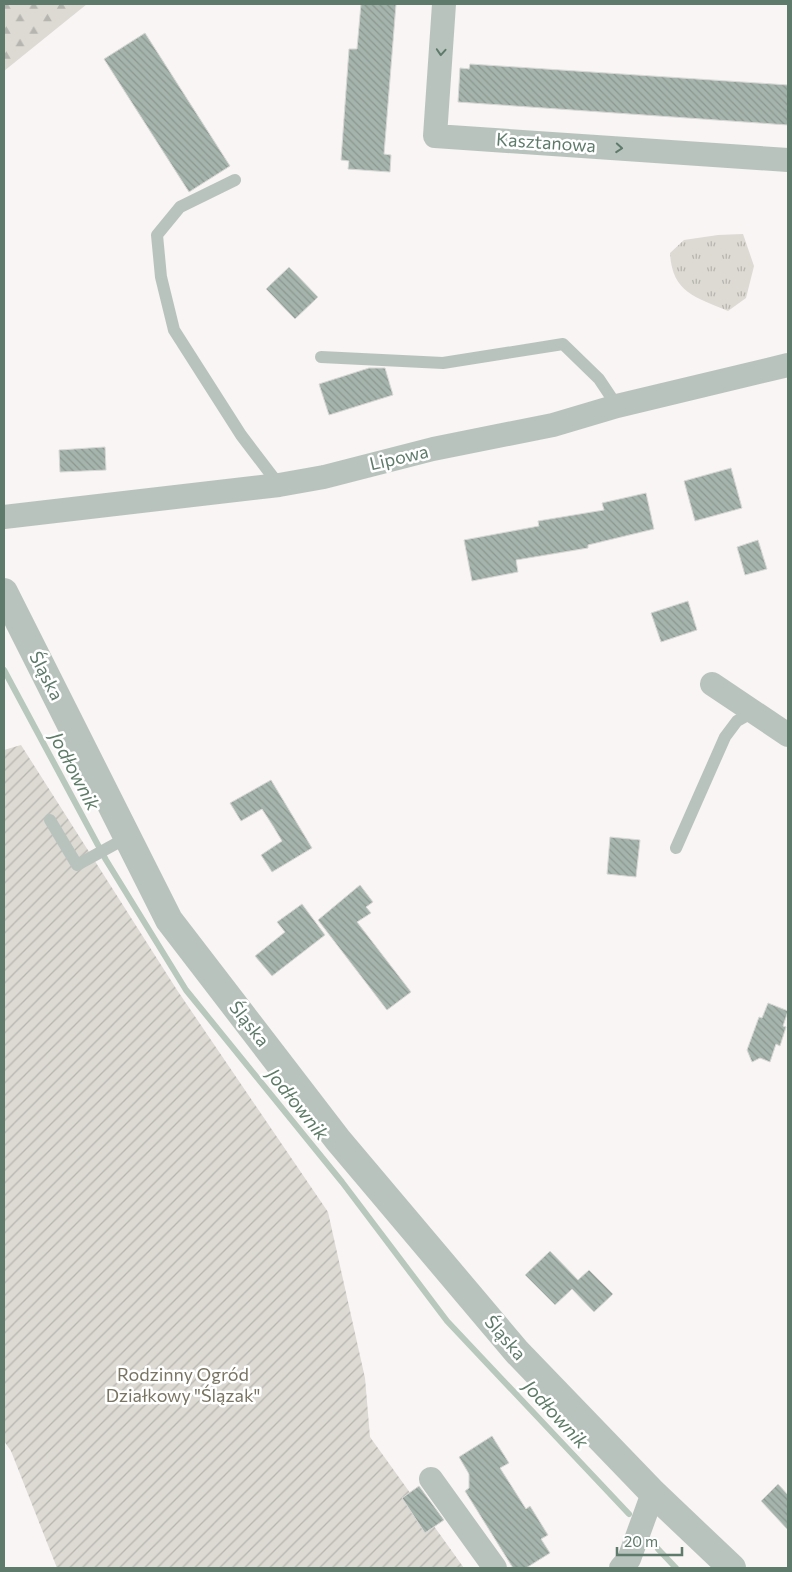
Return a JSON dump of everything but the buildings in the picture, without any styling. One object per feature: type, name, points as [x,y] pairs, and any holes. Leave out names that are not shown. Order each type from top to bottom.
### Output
[{"type":"street","name":"Kasztanowa","points":[[444,4],[435,136],[788,160]]},
{"type":"street","name":"Lipowa","points":[[4,517],[279,485],[324,477],[433,449],[553,425],[617,406],[788,365]]},
{"type":"street","name":"Śląska","points":[[4,592],[119,842],[169,920],[338,1140],[517,1352],[653,1493],[732,1568]]},
{"type":"street","points":[[712,684],[788,735]]},
{"type":"street","points":[[431,1480],[495,1568]]},
{"type":"street","points":[[621,1568],[629,1559],[653,1493]]},
{"type":"lane","points":[[235,180],[180,207],[157,234],[161,277],[174,330],[241,435],[279,485]]},
{"type":"lane","points":[[321,357],[442,363],[563,344],[599,378],[617,406]]},
{"type":"lane","points":[[676,848],[725,737],[737,721],[753,712]]},
{"type":"lane","points":[[50,820],[77,864],[119,842]]},
{"type":"green space","points":[[4,4],[87,4],[4,71]]},
{"type":"green space","points":[[743,234],[754,266],[746,298],[728,311],[688,292],[675,277],[670,253],[684,240],[718,235]]},
{"type":"green space","name":"Rodzinny Ogród Działkowy \"Ślązak\"","points":[[21,745],[177,990],[328,1212],[365,1378],[370,1437],[464,1568],[57,1568],[11,1451],[4,1441],[4,750]]},
{"type":"waterway","name":"Jodłownik","points":[[4,670],[106,860],[186,990],[342,1182],[447,1321],[629,1514]]},
{"type":"waterway","name":"Jodłownik","points":[[658,1549],[676,1568]]}]
